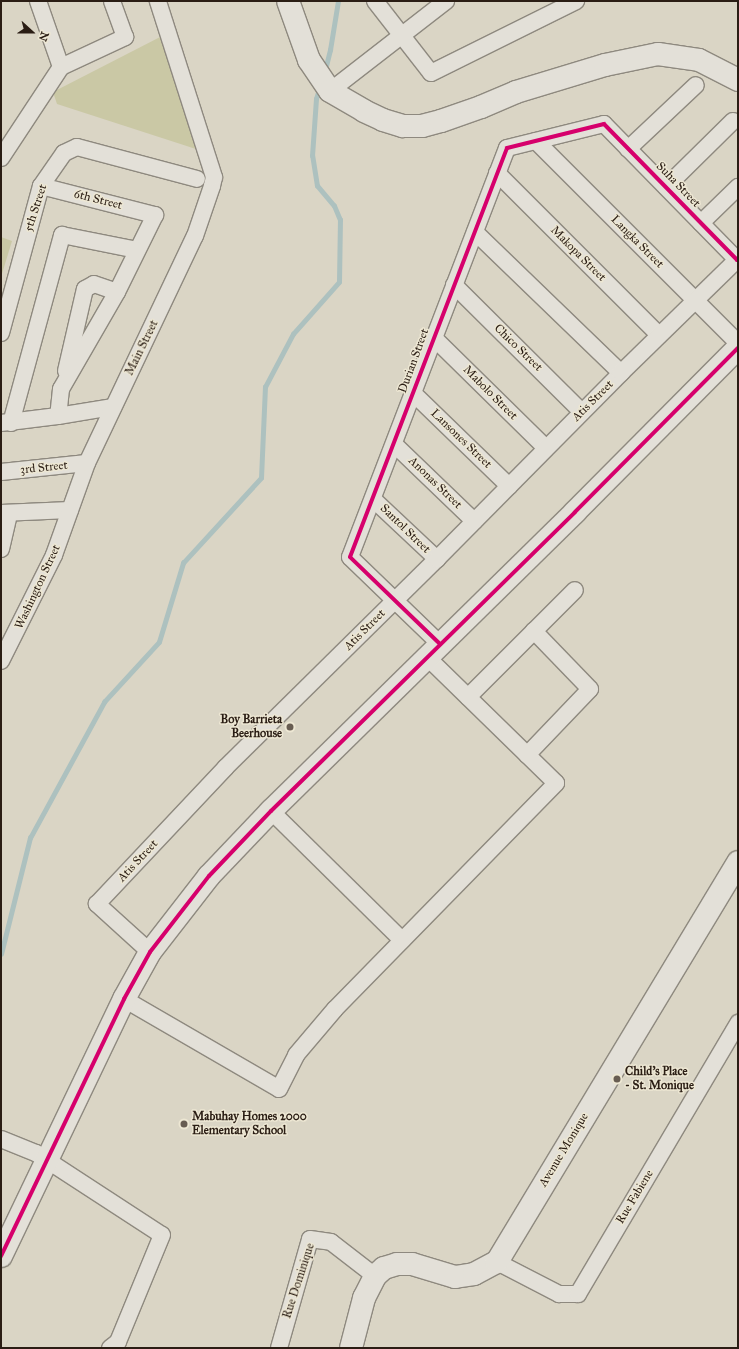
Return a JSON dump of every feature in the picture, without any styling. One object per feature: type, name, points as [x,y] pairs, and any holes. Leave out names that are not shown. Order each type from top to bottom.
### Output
[{"type":"street","points":[[38,1],[61,67]]},
{"type":"street","points":[[1,158],[61,67],[125,37],[112,1]]},
{"type":"street","name":"Main Street","points":[[70,510],[87,463],[195,236],[214,177],[158,1]]},
{"type":"street","points":[[288,1],[309,60],[327,88],[347,103],[383,120],[403,126],[422,126],[481,107],[516,92],[605,65],[658,54],[699,60],[738,80]]},
{"type":"street","points":[[375,1],[431,73],[576,1]]},
{"type":"street","points":[[327,88],[402,35],[444,2]]},
{"type":"street","points":[[628,149],[696,85]]},
{"type":"street","points":[[666,187],[733,121]]},
{"type":"street","name":"Suha Street","points":[[604,124],[737,260]]},
{"type":"street","name":"Durian Street","points":[[402,940],[556,784],[468,697],[395,600],[350,557],[395,445],[434,337],[507,148],[604,124]]},
{"type":"street","name":"Langka Street","points":[[536,141],[738,343]]},
{"type":"street","name":"5th Street","points":[[1,333],[41,186],[64,153],[77,146],[197,179]]},
{"type":"street","name":"Makopa Street","points":[[497,173],[659,335]]},
{"type":"street","name":"6th Street","points":[[41,186],[155,215],[137,250]]},
{"type":"street","points":[[701,223],[738,187]]},
{"type":"street","points":[[475,232],[621,373]]},
{"type":"street","points":[[61,389],[117,292],[137,250],[62,235],[6,423],[113,407]]},
{"type":"street","name":"Atis Street","points":[[150,952],[97,904],[226,767],[437,559],[659,335],[737,260]]},
{"type":"street","points":[[58,416],[61,389],[85,289],[94,284],[117,292]]},
{"type":"street","name":"Chico Street","points":[[454,285],[582,412]]},
{"type":"street","name":"Mabolo Street","points":[[434,337],[546,448]]},
{"type":"street","points":[[1,1256],[124,999],[150,952],[209,876],[271,812],[738,348]]},
{"type":"street","name":"Lansones Street","points":[[413,393],[509,486]]},
{"type":"street","name":"Anonas Street","points":[[395,445],[474,521]]},
{"type":"street","name":"3rd Street","points":[[1,472],[87,463]]},
{"type":"street","name":"Santol Street","points":[[373,499],[437,559]]},
{"type":"street","points":[[1,549],[5,513],[70,510]]},
{"type":"street","name":"Washington Street","points":[[1,661],[54,555],[70,510]]},
{"type":"street","points":[[468,697],[575,590]]},
{"type":"street","points":[[527,755],[590,689],[534,631]]},
{"type":"street","points":[[124,999],[279,1089],[301,1049],[335,1009],[402,940],[271,812]]},
{"type":"street","name":"Avenue Monique","points":[[497,1262],[738,862]]},
{"type":"street","name":"Rue Fabiene","points":[[497,1262],[560,1294],[578,1294],[738,1023]]},
{"type":"street","points":[[1,1139],[36,1153],[162,1235],[118,1342],[110,1348]]},
{"type":"street","name":"Rue Dominique","points":[[279,1348],[310,1239],[331,1242],[375,1276]]},
{"type":"street","points":[[351,1348],[364,1298],[375,1276],[384,1268],[397,1264],[412,1264],[454,1277],[474,1274],[497,1262]]},
{"type":"shaded area","points":[[164,35],[199,150],[57,104],[53,92]]},
{"type":"shaded area","points":[[1,237],[12,241],[1,277]]},
{"type":"waterway","points":[[325,70],[330,50],[338,1]]},
{"type":"waterway","points":[[1,954],[30,838],[104,702],[159,642],[183,563],[261,478],[265,387],[293,334],[339,282],[340,220],[334,206],[317,186],[312,156],[316,99],[319,89]]},
{"type":"cycle path","points":[[440,644],[350,557],[507,148],[604,124],[737,260],[738,259]]},
{"type":"cycle path","points":[[1,1256],[124,999],[150,952],[209,876],[271,811],[575,512],[738,348]]},
{"type":"place","name":"Boy Barrieta Beerhouse","points":[[290,727]]},
{"type":"place","name":"Child's Place - St. Monique","points":[[617,1079]]},
{"type":"place","name":"Mabuhay Homes 2000 Elementary School","points":[[184,1124]]}]
